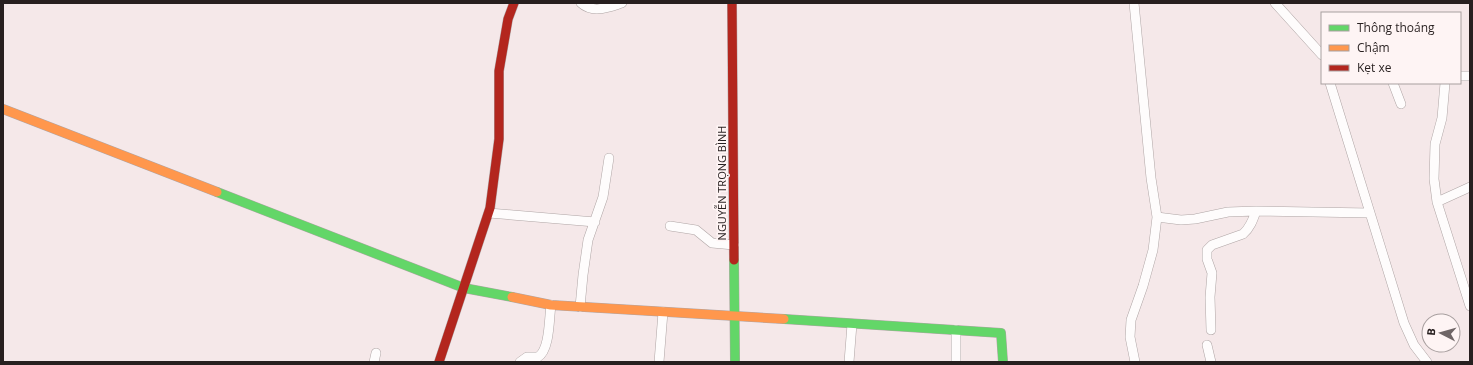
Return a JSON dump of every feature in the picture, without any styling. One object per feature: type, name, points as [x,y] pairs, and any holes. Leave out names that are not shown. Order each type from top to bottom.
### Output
[{"type":"street","points":[[439,362],[489,213],[499,139],[499,71],[508,19],[514,3]]},
{"type":"street","points":[[581,3],[586,7],[596,10],[622,3]]},
{"type":"street","name":"NGUYỄN TRỌNG BÌNH","points":[[732,3],[735,362]]},
{"type":"street","points":[[1134,3],[1151,178],[1157,217],[1152,250],[1143,286],[1131,320],[1130,332],[1135,362]]},
{"type":"street","points":[[1275,3],[1321,54]]},
{"type":"street","points":[[1330,84],[1409,335],[1414,346],[1427,362]]},
{"type":"street","points":[[1392,84],[1401,104]]},
{"type":"street","points":[[1445,84],[1442,118],[1435,144],[1434,179],[1437,202],[1470,306]]},
{"type":"street","points":[[3,109],[464,288],[551,305],[1001,333],[1003,362]]},
{"type":"street","points":[[580,307],[588,240],[603,197],[609,158]]},
{"type":"street","points":[[1437,202],[1470,188]]},
{"type":"street","points":[[1157,217],[1181,220],[1195,219],[1228,212],[1256,211],[1370,213]]},
{"type":"street","points":[[1211,330],[1210,297],[1212,273],[1207,259],[1207,250],[1212,245],[1246,231],[1251,224],[1256,211]]},
{"type":"street","points":[[489,213],[595,222]]},
{"type":"street","points":[[670,226],[696,230],[712,243],[734,245]]},
{"type":"street","points":[[520,362],[527,357],[538,358],[543,353],[547,342],[551,305]]},
{"type":"street","points":[[659,362],[663,312]]},
{"type":"street","points":[[849,362],[852,324]]},
{"type":"street","points":[[956,330],[956,362]]},
{"type":"street","points":[[1207,345],[1211,362]]},
{"type":"traffic: fast","points":[[217,192],[464,288],[512,297]]},
{"type":"traffic: fast","points":[[734,260],[735,362]]},
{"type":"traffic: fast","points":[[784,319],[1001,333],[1003,362]]},
{"type":"traffic: slow","points":[[3,109],[217,192]]},
{"type":"traffic: slow","points":[[512,297],[551,305],[784,319]]},
{"type":"traffic: jam","points":[[439,362],[490,208],[499,139],[499,71],[508,19],[514,3]]},
{"type":"traffic: jam","points":[[732,3],[734,260]]}]
